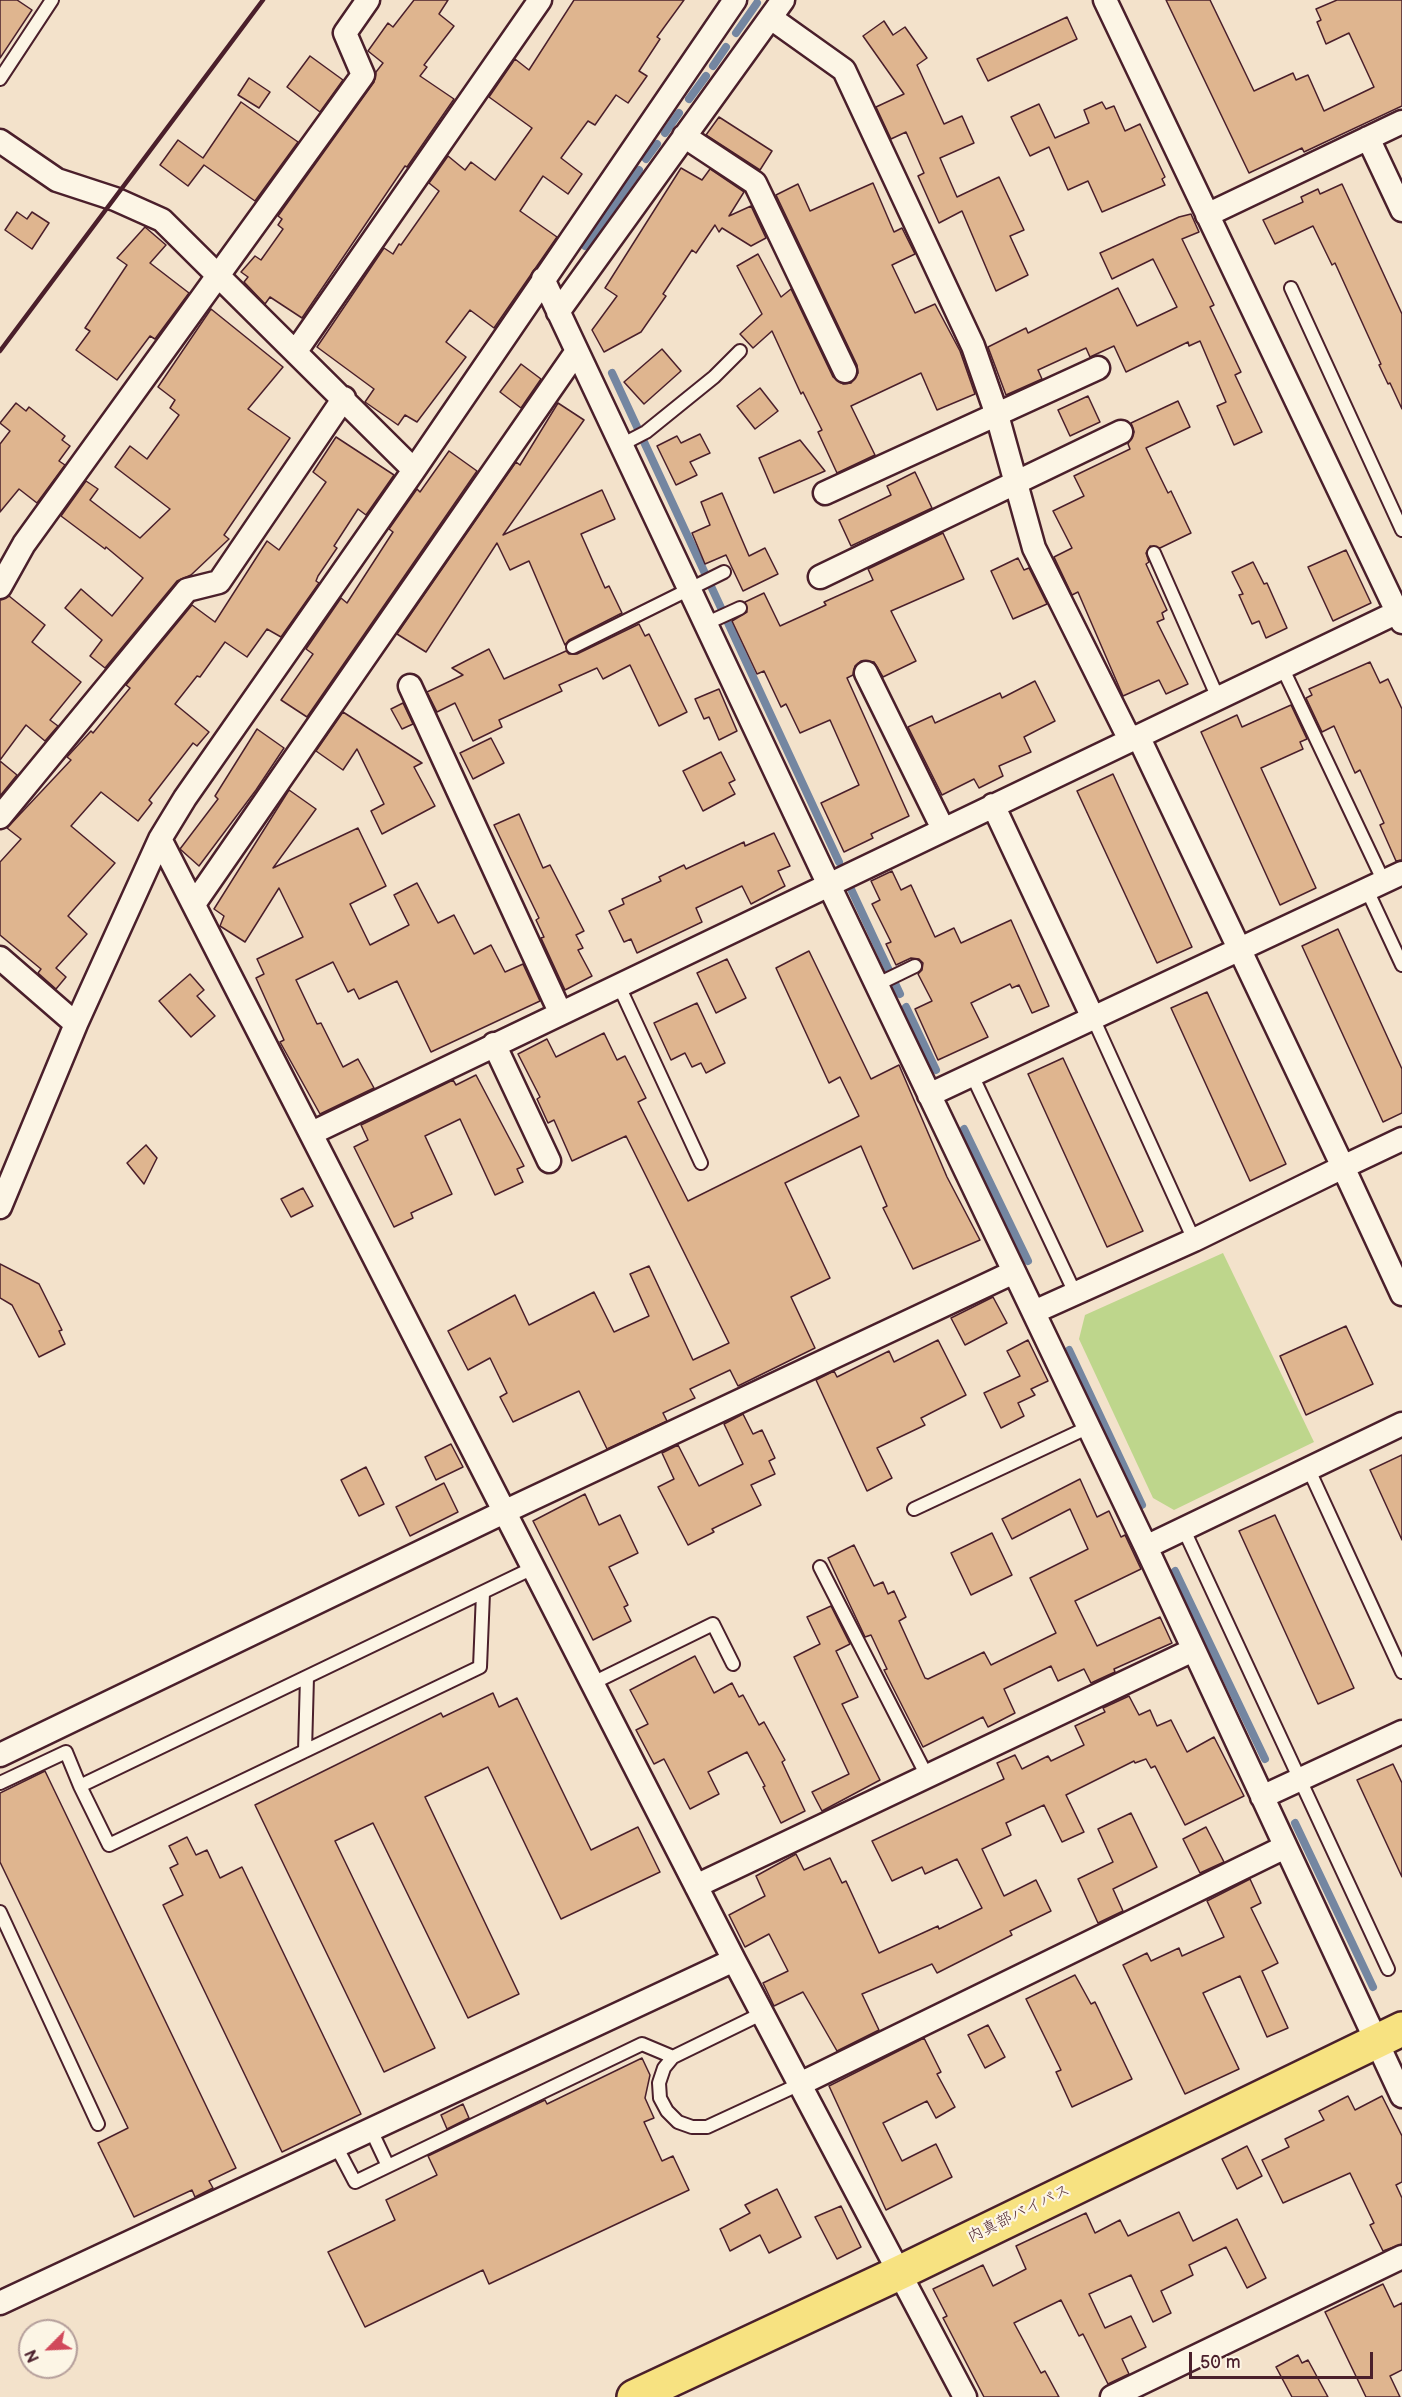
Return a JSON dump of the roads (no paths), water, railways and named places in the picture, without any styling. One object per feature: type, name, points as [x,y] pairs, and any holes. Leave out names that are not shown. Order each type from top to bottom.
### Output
[{"type":"highway","name":"内真部バイパス","points":[[634,2397],[901,2272],[1389,2035]]},
{"type":"street","points":[[0,587],[24,544],[363,75],[345,33],[368,0]]},
{"type":"street","points":[[296,351],[540,0]]},
{"type":"street","points":[[0,1207],[76,1024],[160,839],[185,798],[414,470],[735,0]]},
{"type":"street","points":[[312,1133],[828,883],[1282,667],[1400,614],[1105,0]]},
{"type":"street","points":[[558,312],[777,6],[843,70],[973,346],[997,415],[1034,548],[1134,738],[1238,949],[1402,1294]]},
{"type":"street","points":[[1207,215],[1402,122]]},
{"type":"street","points":[[684,136],[755,183],[844,371]]},
{"type":"street","points":[[1368,138],[1402,210]]},
{"type":"street","points":[[0,141],[57,180],[115,199],[162,220],[414,470]]},
{"type":"street","points":[[543,279],[577,351],[701,584],[723,616],[828,883],[887,979],[929,1095],[1146,1547],[1262,1797],[1286,1847],[1389,2035],[1402,2096]]},
{"type":"street","points":[[194,904],[577,351]]},
{"type":"street","points":[[825,493],[1098,368]]},
{"type":"street","points":[[0,817],[187,590],[219,582],[344,399]]},
{"type":"street","points":[[819,577],[1121,432]]},
{"type":"street","points":[[866,673],[943,829]]},
{"type":"street","points":[[410,686],[560,1012]]},
{"type":"street","points":[[993,805],[1093,1018]]},
{"type":"street","points":[[160,839],[535,1567],[734,1960],[901,2272],[965,2397]]},
{"type":"street","points":[[929,1095],[1384,882]]},
{"type":"street","points":[[0,958],[76,1024]]},
{"type":"street","points":[[494,1044],[549,1161]]},
{"type":"street","points":[[1034,1312],[1194,1240],[1402,1139]]},
{"type":"street","points":[[0,1755],[506,1511],[1014,1272]]},
{"type":"street","points":[[1146,1547],[1402,1424]]},
{"type":"street","points":[[696,1886],[928,1778],[1193,1650]]},
{"type":"street","points":[[1262,1797],[1402,1732]]},
{"type":"street","points":[[800,2084],[1286,1847]]},
{"type":"street","points":[[0,2303],[734,1960]]},
{"type":"street","points":[[1112,2397],[1402,2257]]},
{"type":"lane","points":[[0,79],[52,0]]},
{"type":"lane","points":[[1291,288],[1402,530]]},
{"type":"lane","points":[[627,442],[646,432],[714,377],[740,351]]},
{"type":"lane","points":[[1154,553],[1218,698]]},
{"type":"lane","points":[[573,647],[724,572]]},
{"type":"lane","points":[[1282,667],[1384,882],[1402,965]]},
{"type":"lane","points":[[887,979],[915,966]]},
{"type":"lane","points":[[618,984],[701,1163]]},
{"type":"lane","points":[[1093,1018],[1194,1240]]},
{"type":"lane","points":[[972,1075],[1075,1293]]},
{"type":"lane","points":[[914,1509],[1089,1427]]},
{"type":"lane","points":[[1309,1470],[1402,1672]]},
{"type":"lane","points":[[1184,1530],[1388,1969]]},
{"type":"lane","points":[[80,1786],[535,1567]]},
{"type":"lane","points":[[820,1567],[928,1778]]},
{"type":"lane","points":[[0,1783],[66,1752],[109,1845],[480,1667],[483,1593]]},
{"type":"lane","points":[[593,1683],[713,1624],[733,1664]]},
{"type":"lane","points":[[305,1751],[307,1677]]},
{"type":"lane","points":[[0,1912],[98,2124]]},
{"type":"lane","points":[[763,2013],[673,2057],[664,2068],[659,2083],[660,2098],[667,2111],[678,2122],[692,2127],[707,2127],[800,2084]]},
{"type":"lane","points":[[336,2146],[355,2182],[642,2044],[673,2057]]},
{"type":"lane","points":[[371,2130],[388,2166]]},
{"type":"waterway","points":[[736,33],[757,3]]},
{"type":"waterway","points":[[713,66],[726,47]]},
{"type":"waterway","points":[[689,99],[706,76]]},
{"type":"waterway","points":[[665,133],[679,113]]},
{"type":"waterway","points":[[646,159],[657,144]]},
{"type":"waterway","points":[[585,246],[639,170]]},
{"type":"waterway","points":[[612,373],[839,862]]},
{"type":"waterway","points":[[850,887],[900,994]]},
{"type":"waterway","points":[[906,1007],[936,1070]]},
{"type":"waterway","points":[[964,1129],[1028,1261]]},
{"type":"waterway","points":[[1069,1350],[1142,1505]]},
{"type":"waterway","points":[[1175,1571],[1265,1759]]},
{"type":"waterway","points":[[1295,1823],[1373,1987]]},
{"type":"railway","points":[[0,351],[263,0]]}]
